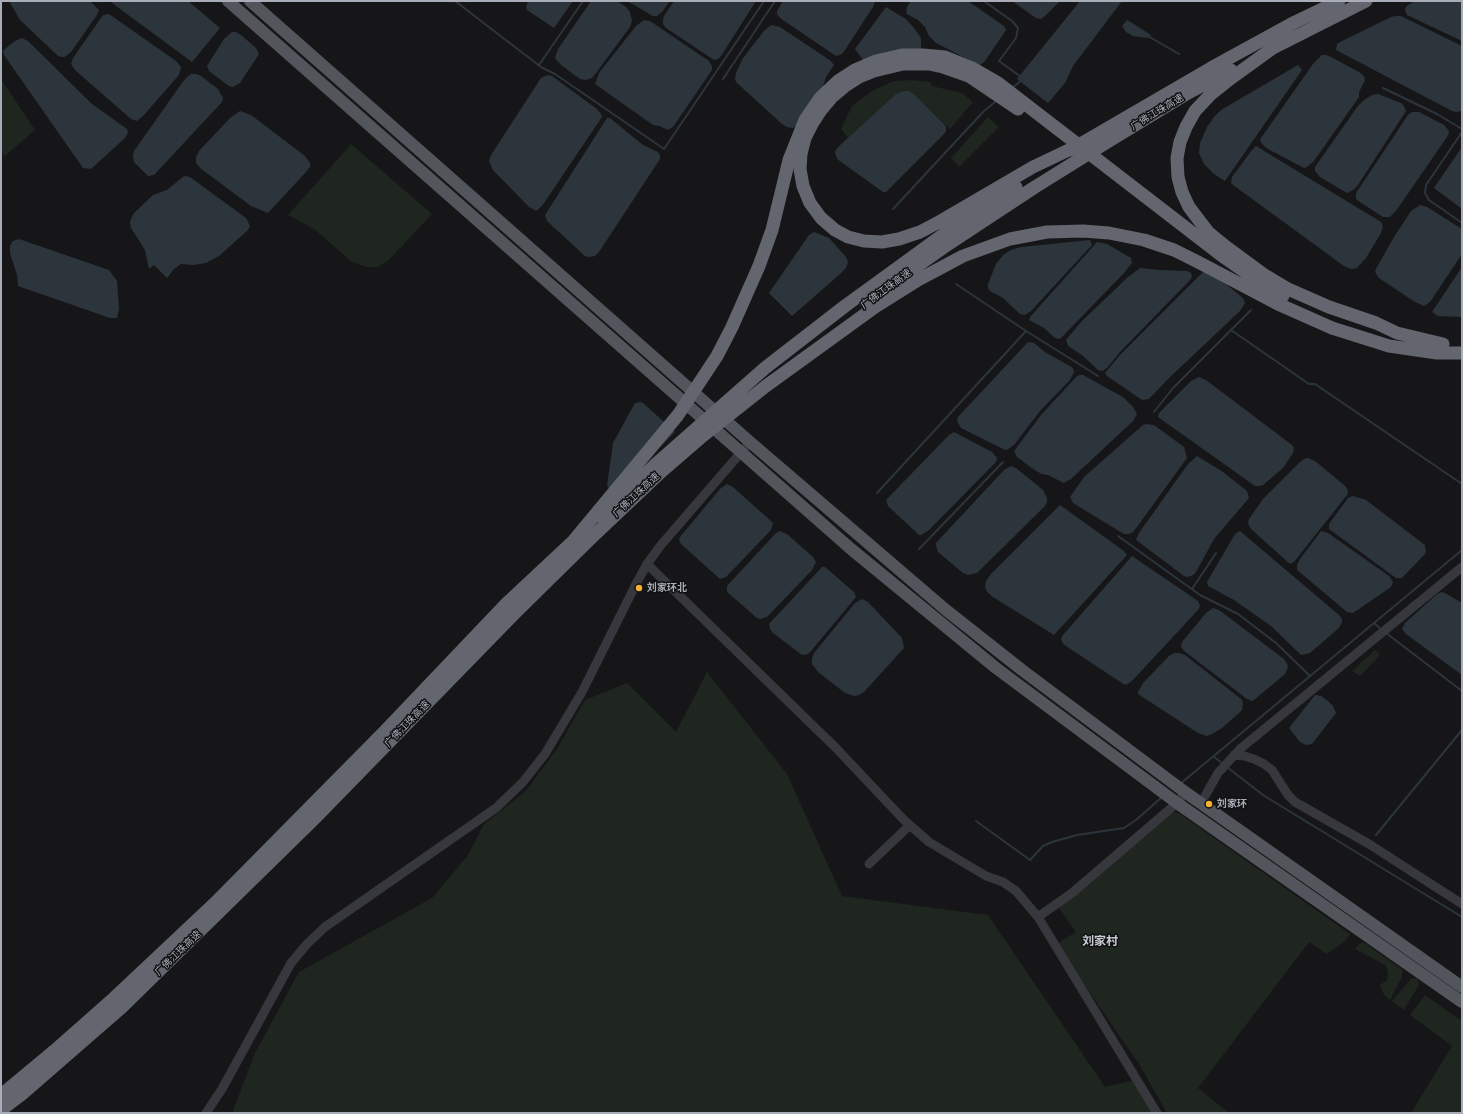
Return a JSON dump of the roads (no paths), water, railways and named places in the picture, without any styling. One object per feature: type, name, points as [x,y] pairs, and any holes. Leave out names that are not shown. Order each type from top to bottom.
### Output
[{"type":"highway","name":"广佛江珠高速","points":[[1,1110],[22,1094],[122,1007],[319,814],[575,539],[661,459],[765,368],[845,306],[944,234],[1075,147],[1218,64],[1295,22],[1339,1]]},
{"type":"highway","name":"广佛江珠高速","points":[[1,1094],[54,1051],[102,1009],[215,903],[385,731],[511,609],[590,539],[662,471],[779,371],[852,313],[944,234],[1035,187],[1188,93],[1278,45],[1366,1]]},
{"type":"highway","points":[[1278,45],[1230,78],[1210,95],[1195,111],[1180,142],[1177,158],[1178,177],[1182,192],[1189,207],[1208,232],[1283,296]]},
{"type":"highway","points":[[575,539],[678,415],[716,356],[732,327],[759,266],[772,230],[789,160],[805,120],[820,98],[838,81],[855,70],[876,61],[902,55],[923,54],[945,57],[972,68],[998,84],[1225,258],[1332,328],[1389,346],[1437,353],[1462,353]]},
{"type":"highway","points":[[944,234],[920,232],[899,239],[882,242],[864,241],[848,237],[834,230],[821,218],[810,203],[803,186],[800,169],[801,154],[805,138],[821,110],[832,97],[858,77],[889,66],[916,63],[943,67],[969,76],[1018,109],[1210,256],[1283,296],[1326,317],[1362,330],[1396,338],[1443,344],[1462,344]]},
{"type":"highway","points":[[699,439],[766,386],[875,307],[918,280],[962,256],[1010,239],[1047,232],[1082,231],[1109,233],[1144,240],[1174,250],[1198,262],[1283,296]]},
{"type":"main road","points":[[228,1],[740,453],[851,549],[996,668],[1176,803],[1462,1002]]},
{"type":"main road","points":[[250,1],[750,442],[946,610],[1022,670],[1185,792],[1462,987]]},
{"type":"street","points":[[206,1113],[222,1088],[291,963],[307,944],[325,927],[496,808],[523,782],[545,754],[582,692],[647,564],[661,545],[750,442]]},
{"type":"street","points":[[647,564],[836,748],[928,842],[986,876],[1003,882],[1016,891],[1038,917],[1157,1113]]},
{"type":"street","points":[[1201,803],[1218,773],[1240,749],[1462,567]]},
{"type":"street","points":[[1234,756],[1254,758],[1264,764],[1272,770],[1288,795],[1295,802],[1369,844],[1462,904]]},
{"type":"street","points":[[1038,917],[1072,893],[1176,803],[1185,792]]},
{"type":"street","points":[[869,864],[910,825]]},
{"type":"waterway","points":[[455,1],[541,67],[555,74],[664,149],[764,1]]},
{"type":"waterway","points":[[539,65],[583,1]]},
{"type":"waterway","points":[[723,79],[775,1]]},
{"type":"waterway","points":[[984,1],[1012,21],[1018,28],[1016,38],[999,61],[1021,77]]},
{"type":"waterway","points":[[1148,36],[1179,54]]},
{"type":"waterway","points":[[1012,88],[1022,80]]},
{"type":"waterway","points":[[1383,88],[1437,114],[1462,129]]},
{"type":"waterway","points":[[893,209],[983,112],[996,101]]},
{"type":"waterway","points":[[1462,132],[1426,185],[1425,193],[1429,200],[1462,223]]},
{"type":"waterway","points":[[956,284],[1026,331],[1098,376]]},
{"type":"waterway","points":[[1154,412],[1173,388],[1251,310]]},
{"type":"waterway","points":[[1231,330],[1309,384],[1315,384],[1462,484]]},
{"type":"waterway","points":[[877,493],[1026,331]]},
{"type":"waterway","points":[[919,549],[1003,462]]},
{"type":"waterway","points":[[1118,536],[1200,595],[1238,614],[1276,643],[1310,676]]},
{"type":"waterway","points":[[1180,784],[1462,550]]},
{"type":"waterway","points":[[1192,589],[1216,553]]},
{"type":"waterway","points":[[1374,623],[1382,630]]},
{"type":"waterway","points":[[1386,633],[1462,691]]},
{"type":"waterway","points":[[1376,835],[1462,730]]},
{"type":"waterway","points":[[1214,757],[1222,763]]},
{"type":"waterway","points":[[1227,767],[1263,795],[1462,917]]},
{"type":"waterway","points":[[976,821],[1030,860],[1043,846],[1052,842],[1077,835],[1124,828],[1136,820],[1162,797]]},
{"type":"place","name":"刘家环北","points":[[639,588]]},
{"type":"place","name":"刘家环","points":[[1209,804]]},
{"type":"district","name":"刘家村","points":[[1100,941]]}]
